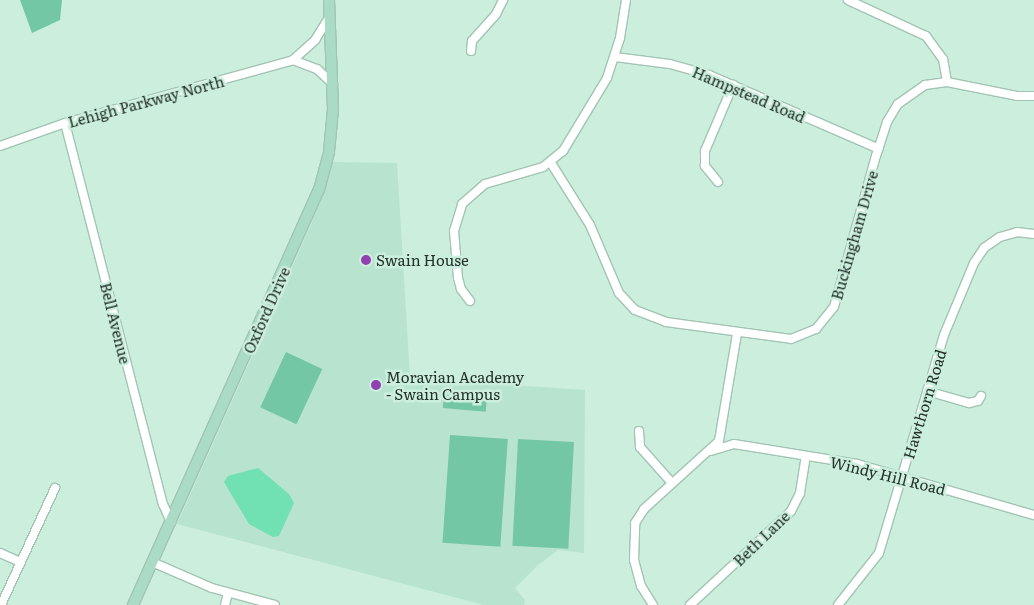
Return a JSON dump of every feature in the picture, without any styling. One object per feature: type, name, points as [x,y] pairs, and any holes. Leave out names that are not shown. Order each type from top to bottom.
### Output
[{"type":"main road","name":"Oxford Drive","points":[[133,605],[316,199],[328,152],[334,85],[329,0]]},
{"type":"street","points":[[471,51],[472,41],[496,14],[503,0]]},
{"type":"street","points":[[470,301],[461,289],[458,278],[454,231],[462,204],[484,184],[551,163],[590,111],[615,58],[626,0]]},
{"type":"street","points":[[848,0],[926,36],[943,60],[947,82]]},
{"type":"street","name":"Lehigh Parkway North","points":[[0,146],[65,123],[293,60],[315,40],[330,16]]},
{"type":"street","name":"Hampstead Road","points":[[615,58],[670,64],[732,85],[878,149]]},
{"type":"street","points":[[293,60],[318,69],[334,85]]},
{"type":"street","name":"Buckingham Drive","points":[[551,163],[583,212],[613,283],[626,302],[657,320],[792,339],[809,334],[829,317],[837,299],[878,149],[887,122],[898,104],[915,90],[947,82],[1017,96],[1034,96]]},
{"type":"street","points":[[718,182],[708,172],[705,151],[732,85]]},
{"type":"street","name":"Bell Avenue","points":[[65,123],[162,504],[171,522]]},
{"type":"street","name":"Hawthorn Road","points":[[838,605],[879,553],[944,335],[978,255],[1000,237],[1017,232],[1034,234]]},
{"type":"street","points":[[653,605],[637,573],[634,532],[644,509],[711,451],[721,434],[737,332]]},
{"type":"street","points":[[927,391],[969,403],[978,401],[981,396]]},
{"type":"street","points":[[639,431],[640,447],[672,484]]},
{"type":"street","name":"Windy Hill Road","points":[[711,451],[734,444],[856,464],[1034,515]]},
{"type":"street","name":"Beth Lane","points":[[690,605],[791,510],[800,493],[806,456]]},
{"type":"street","points":[[1,605],[55,488]]},
{"type":"street","points":[[0,553],[20,562]]},
{"type":"street","points":[[152,562],[228,593],[275,605]]},
{"type":"street","points":[[225,605],[228,593]]},
{"type":"shaded area","points":[[20,0],[62,0],[60,20],[32,33]]},
{"type":"shaded area","name":"Moravian Academy - Swain Campus","points":[[332,162],[397,163],[410,378],[585,390],[584,553],[558,550],[538,565],[515,588],[525,600],[524,605],[484,605],[177,524],[313,220]]},
{"type":"shaded area","points":[[286,352],[322,369],[296,424],[260,407]]},
{"type":"shaded area","points":[[444,395],[487,399],[486,412],[443,408]]},
{"type":"shaded area","points":[[450,435],[508,439],[500,547],[442,543]]},
{"type":"shaded area","points":[[518,439],[574,442],[568,549],[512,546]]},
{"type":"shaded area","points":[[258,468],[289,494],[294,503],[279,536],[273,537],[249,524],[224,482],[228,476]]},
{"type":"place","name":"Swain House","points":[[366,260]]},
{"type":"place","name":"Moravian Academy - Swain Campus","points":[[376,385]]}]
